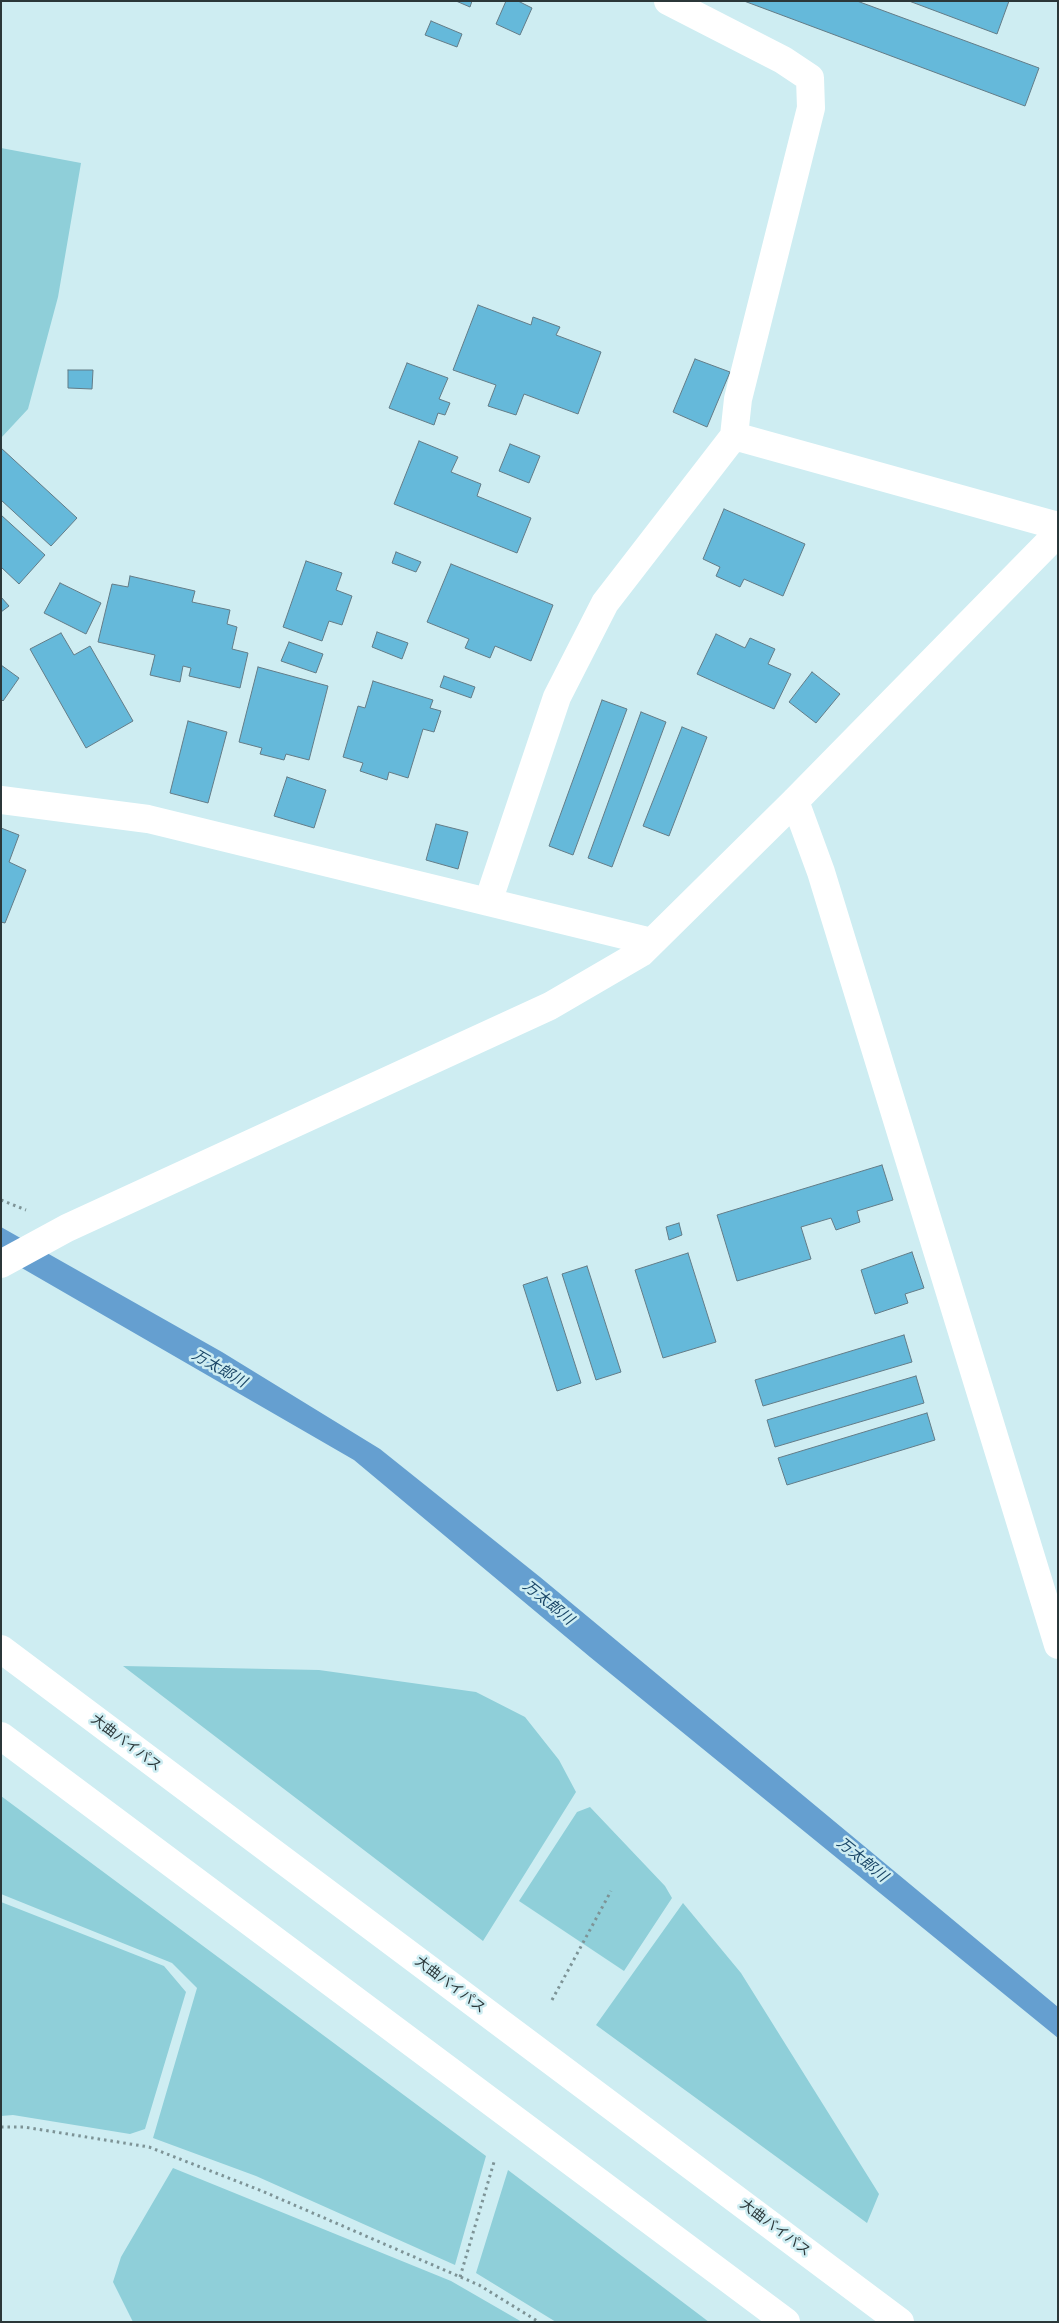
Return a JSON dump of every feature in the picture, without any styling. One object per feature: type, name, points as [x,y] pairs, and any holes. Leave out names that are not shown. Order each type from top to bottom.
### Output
[{"type":"main road","points":[[488,902],[557,697],[605,603],[734,436],[738,399],[811,108],[810,78],[783,60],[668,1]]},
{"type":"main road","points":[[734,436],[1058,526]]},
{"type":"main road","points":[[1,1264],[64,1229],[550,1006],[641,953],[1058,533]]},
{"type":"main road","points":[[1,800],[148,819],[652,942]]},
{"type":"main road","points":[[794,801],[824,881],[1058,1645]]},
{"type":"main road","name":"大曲バイパス","points":[[1,1649],[900,2322]]},
{"type":"main road","points":[[1,1736],[786,2322]]},
{"type":"path","points":[[552,2000],[612,1891]]},
{"type":"path","points":[[1,2127],[24,2127],[149,2148],[262,2191],[480,2285],[539,2322]]},
{"type":"path","points":[[460,2277],[494,2162]]},
{"type":"shaded area","points":[[1,148],[81,163],[58,297],[28,409],[1,438]]},
{"type":"shaded area","points":[[123,1666],[319,1670],[476,1692],[525,1717],[559,1760],[576,1792],[483,1941]]},
{"type":"shaded area","points":[[1,1796],[486,2156],[455,2265],[256,2176],[153,2138],[197,1988],[172,1963],[1,1894]]},
{"type":"shaded area","points":[[590,1807],[665,1886],[672,1898],[624,1971],[519,1901],[577,1812]]},
{"type":"shaded area","points":[[1,1902],[164,1966],[186,1992],[145,2129],[130,2134],[13,2115],[1,2116]]},
{"type":"shaded area","points":[[683,1903],[741,1973],[879,2194],[867,2223],[596,2025]]},
{"type":"shaded area","points":[[173,2168],[451,2281],[522,2322],[133,2322],[113,2282],[121,2257]]},
{"type":"shaded area","points":[[508,2170],[709,2322],[556,2322],[476,2273]]},
{"type":"water","name":"万太郎川","points":[[1,1227],[222,1352],[380,1449],[540,1577],[1058,2007],[1058,2038],[590,1657],[354,1460],[1,1256]]},
{"type":"building","points":[[456,1],[472,1],[470,7]]},
{"type":"building","points":[[506,1],[518,1],[532,8],[520,35],[496,24]]},
{"type":"building","points":[[744,1],[857,1],[1039,68],[1025,106]]},
{"type":"building","points":[[909,1],[1009,1],[997,34]]},
{"type":"building","points":[[431,21],[462,34],[457,47],[425,35]]},
{"type":"building","points":[[478,305],[531,325],[533,317],[560,327],[556,335],[601,352],[578,414],[524,394],[516,415],[488,406],[496,385],[453,370]]},
{"type":"building","points":[[695,359],[730,372],[707,427],[673,412]]},
{"type":"building","points":[[407,363],[448,378],[439,399],[450,403],[445,415],[438,413],[434,425],[389,408]]},
{"type":"building","points":[[68,370],[93,370],[92,389],[68,388]]},
{"type":"building","points":[[419,441],[458,457],[451,472],[481,484],[477,496],[531,518],[517,553],[394,504]]},
{"type":"building","points":[[510,444],[540,456],[529,483],[499,471]]},
{"type":"building","points":[[1,448],[77,518],[51,546],[1,500]]},
{"type":"building","points":[[724,509],[805,544],[783,596],[744,579],[740,587],[716,576],[720,567],[703,559]]},
{"type":"building","points":[[1,515],[45,555],[19,584],[1,567]]},
{"type":"building","points":[[396,552],[421,562],[416,572],[392,563]]},
{"type":"building","points":[[306,561],[342,573],[336,590],[352,596],[342,625],[329,621],[322,641],[283,627]]},
{"type":"building","points":[[451,564],[553,605],[531,661],[495,646],[490,658],[465,648],[469,639],[427,622]]},
{"type":"building","points":[[130,576],[195,591],[192,602],[230,610],[227,624],[237,627],[232,649],[248,653],[240,688],[189,676],[191,668],[183,666],[180,682],[150,675],[155,655],[98,642],[112,584],[128,587]]},
{"type":"building","points":[[60,583],[101,603],[86,634],[44,613]]},
{"type":"building","points":[[1,597],[9,606],[1,612]]},
{"type":"building","points":[[377,632],[408,643],[402,659],[372,647]]},
{"type":"building","points":[[61,633],[74,655],[90,646],[133,721],[86,748],[30,649]]},
{"type":"building","points":[[716,634],[745,648],[750,638],[775,649],[768,664],[791,674],[774,709],[697,674]]},
{"type":"building","points":[[289,642],[323,654],[316,673],[281,661]]},
{"type":"building","points":[[1,665],[19,678],[3,701],[1,699]]},
{"type":"building","points":[[258,667],[328,686],[309,760],[286,754],[284,760],[260,754],[262,748],[239,742]]},
{"type":"building","points":[[812,672],[840,694],[816,723],[789,702]]},
{"type":"building","points":[[444,676],[475,687],[471,698],[440,687]]},
{"type":"building","points":[[373,681],[433,700],[430,708],[441,711],[434,732],[423,729],[408,778],[389,772],[387,780],[360,771],[363,763],[343,757],[358,706],[365,708]]},
{"type":"building","points":[[602,700],[627,709],[573,855],[549,846]]},
{"type":"building","points":[[641,712],[666,722],[612,867],[588,858]]},
{"type":"building","points":[[188,721],[227,732],[208,803],[170,793]]},
{"type":"building","points":[[682,727],[707,737],[669,836],[643,826]]},
{"type":"building","points":[[287,777],[326,790],[314,828],[274,816]]},
{"type":"building","points":[[436,824],[468,832],[458,869],[426,860]]},
{"type":"building","points":[[1,828],[19,835],[9,862],[26,870],[5,923],[1,922]]},
{"type":"building","points":[[882,1165],[893,1200],[857,1211],[860,1222],[836,1230],[831,1218],[801,1227],[811,1259],[737,1281],[717,1215]]},
{"type":"building","points":[[679,1223],[682,1235],[669,1240],[666,1227]]},
{"type":"building","points":[[912,1252],[924,1288],[905,1294],[908,1303],[875,1314],[861,1270]]},
{"type":"building","points":[[688,1253],[716,1342],[663,1358],[635,1270]]},
{"type":"building","points":[[587,1266],[621,1372],[596,1380],[562,1274]]},
{"type":"building","points":[[547,1277],[581,1383],[557,1391],[523,1285]]},
{"type":"building","points":[[904,1335],[912,1362],[763,1406],[755,1380]]},
{"type":"building","points":[[916,1376],[924,1403],[775,1447],[767,1420]]},
{"type":"building","points":[[927,1413],[935,1440],[787,1485],[778,1458]]}]
